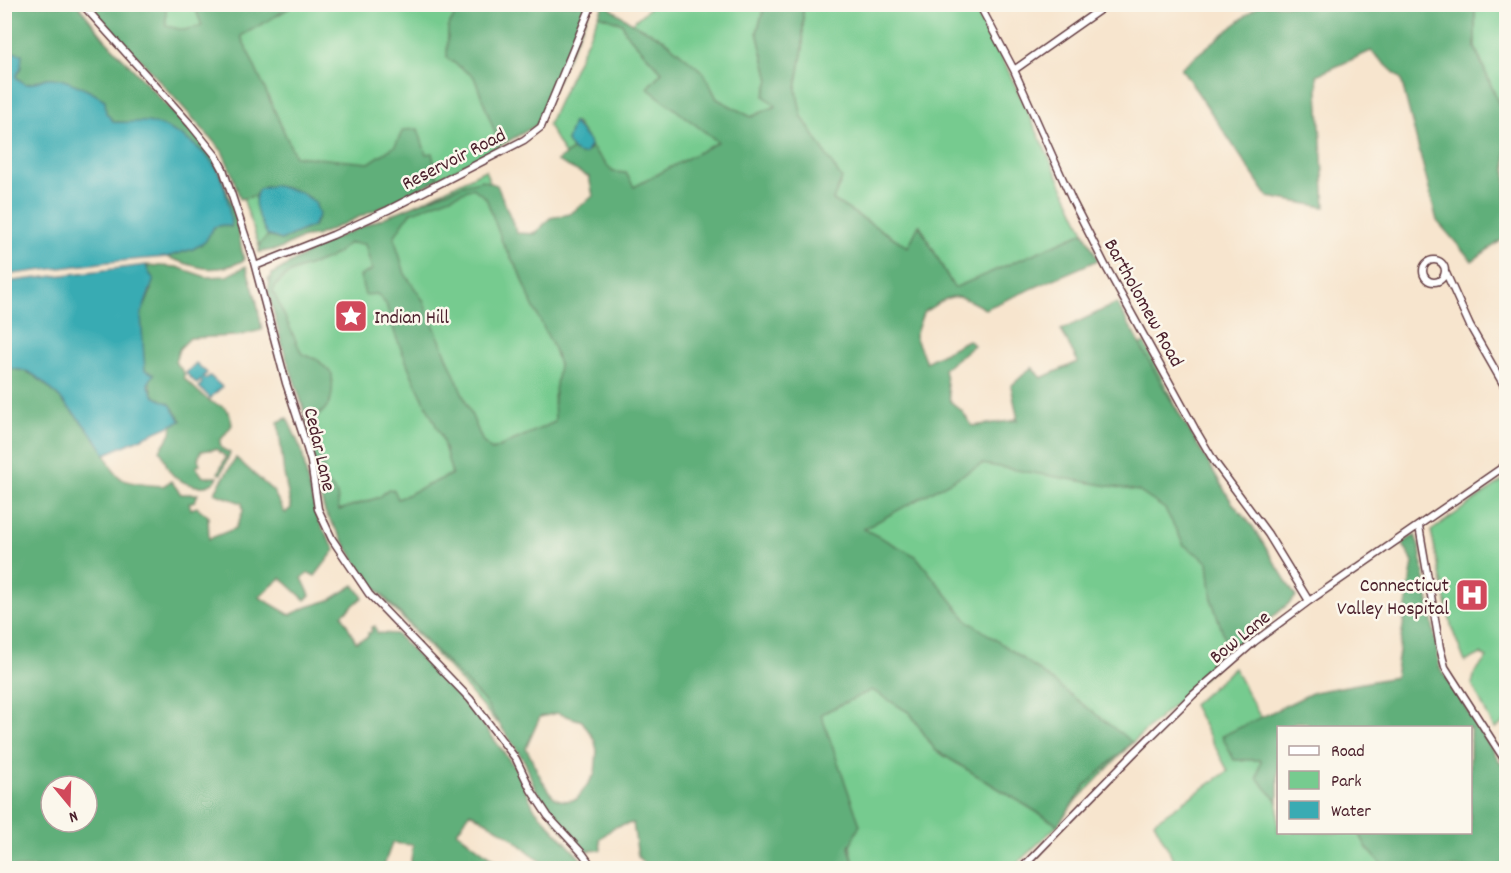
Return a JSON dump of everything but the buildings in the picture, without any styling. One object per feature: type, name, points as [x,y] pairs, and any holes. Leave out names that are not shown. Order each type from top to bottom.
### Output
[{"type":"street","name":"Cedar Lane","points":[[82,4],[216,156],[230,188],[255,266],[283,373],[311,462],[318,508],[332,539],[369,594],[470,699],[516,759],[531,790],[548,816],[583,854],[592,868]]},
{"type":"street","name":"Reservoir Road","points":[[255,266],[388,210],[524,140],[541,127],[592,4]]},
{"type":"street","name":"Bartholomew Road","points":[[979,4],[1014,70],[1072,200],[1195,429],[1214,461],[1268,534],[1309,601]]},
{"type":"street","points":[[1014,70],[1108,4]]},
{"type":"street","points":[[1446,273],[1470,326],[1506,389]]},
{"type":"street","name":"Bow Lane","points":[[1022,868],[1193,695],[1254,642],[1309,601],[1506,465]]},
{"type":"street","points":[[1419,526],[1445,667],[1506,762]]},
{"type":"green space","points":[[5,5],[78,5],[104,38],[213,155],[235,214],[244,260],[234,265],[215,269],[197,267],[167,257],[193,249],[204,242],[214,227],[223,225],[231,227],[223,184],[211,161],[183,137],[131,123],[114,122],[106,113],[48,78],[25,84],[16,77],[12,52],[5,60]]},
{"type":"green space","points":[[88,5],[166,5],[166,26],[184,30],[202,26],[194,5],[295,5],[241,36],[295,156],[369,163],[395,146],[403,130],[418,129],[426,154],[432,153],[438,179],[398,200],[316,236],[304,237],[280,249],[259,252],[260,243],[268,236],[281,240],[313,226],[318,218],[310,198],[292,190],[266,187],[259,189],[255,196],[240,199],[222,151],[140,59],[122,45]]},
{"type":"green space","points":[[95,5],[590,5],[499,142],[500,146],[438,179],[437,175],[314,231],[261,252],[225,144]]},
{"type":"green space","points":[[446,5],[592,5],[537,125],[500,146],[474,77],[447,58],[448,27],[455,15]]},
{"type":"green space","points":[[603,5],[606,5],[632,23],[662,38],[704,73],[717,99],[751,117],[776,106],[764,96],[769,80],[757,32],[765,5],[803,5],[803,48],[796,89],[802,117],[842,179],[833,200],[908,247],[919,225],[954,288],[1084,232],[1098,260],[985,309],[966,299],[953,297],[941,301],[923,313],[915,336],[926,362],[968,340],[974,345],[944,369],[950,401],[962,411],[972,426],[1018,420],[1011,386],[1032,367],[1041,378],[1078,362],[1061,330],[1117,303],[1165,390],[1231,501],[1253,527],[1296,597],[1230,654],[1212,601],[1208,562],[1184,545],[1165,509],[1138,491],[982,464],[864,529],[916,556],[967,620],[1028,662],[1132,742],[1085,786],[1058,825],[935,750],[910,713],[872,690],[821,714],[860,825],[849,847],[855,868],[648,868],[638,857],[633,823],[614,827],[600,839],[601,850],[582,851],[555,821],[534,786],[525,762],[483,700],[367,579],[325,512],[317,484],[305,412],[282,345],[268,291],[272,274],[330,240],[463,185],[482,180],[497,185],[517,233],[535,234],[550,218],[570,214],[593,196],[589,177],[557,161],[572,150],[580,154],[589,150],[590,146],[613,172],[626,173],[634,187],[718,142],[647,88],[662,72],[626,33],[622,23],[599,15]],"holes":[[[473,188],[486,198],[503,244],[521,275],[559,365],[554,398],[555,422],[492,450],[483,442],[423,300],[405,274],[394,237],[410,213]],[[349,243],[365,244],[372,270],[360,276],[365,295],[377,294],[386,304],[395,334],[413,378],[442,438],[452,474],[398,499],[394,490],[388,489],[380,497],[339,510],[337,494],[323,478],[324,465],[309,424],[330,402],[332,374],[318,360],[302,354],[273,291],[283,278],[337,253]],[[557,713],[582,721],[594,739],[597,750],[595,774],[577,799],[562,801],[553,796],[526,748],[540,717]]]},
{"type":"green space","points":[[653,5],[765,5],[757,32],[769,80],[764,96],[777,106],[751,117],[717,99],[704,73],[632,23]]},
{"type":"green space","points":[[803,5],[973,5],[1008,70],[1084,232],[962,288],[954,288],[920,225],[908,247],[833,200],[811,172],[959,452],[1144,343],[1192,439],[1230,654],[1133,742],[1073,804],[959,642],[651,633],[496,722],[365,578],[334,524],[268,279],[485,170],[513,242],[633,187],[626,173],[613,172],[590,146],[576,123],[573,122],[567,141],[572,150],[565,155],[548,125],[599,15],[622,23],[626,33],[662,72],[647,88],[719,141],[801,115],[796,89],[803,48]]},
{"type":"green space","points":[[1259,5],[1475,5],[1475,48],[1506,121],[1506,237],[1472,261],[1437,221],[1401,79],[1371,51],[1317,75],[1325,207],[1268,197],[1181,68]]},
{"type":"green space","points":[[1475,5],[1506,5],[1506,121],[1475,47]]},
{"type":"green space","points":[[146,265],[177,267],[206,277],[227,276],[246,266],[256,298],[262,330],[237,336],[190,338],[179,349],[175,362],[184,372],[184,378],[198,392],[211,402],[226,409],[231,417],[232,425],[220,441],[221,448],[230,453],[221,474],[218,473],[226,457],[216,449],[201,451],[198,459],[200,464],[196,467],[203,477],[218,477],[207,485],[192,485],[178,479],[168,468],[160,450],[171,433],[172,426],[181,420],[170,404],[154,396],[145,370],[141,315],[151,291]]},
{"type":"green space","points":[[4,367],[35,376],[55,393],[95,437],[118,476],[125,481],[163,486],[171,481],[181,494],[198,494],[195,501],[189,503],[191,509],[197,507],[208,516],[209,539],[236,528],[243,511],[242,503],[214,493],[236,458],[273,491],[285,513],[291,508],[284,474],[278,422],[287,418],[302,451],[318,520],[335,550],[315,576],[309,573],[302,578],[310,595],[305,600],[281,578],[259,597],[290,615],[330,600],[354,585],[363,597],[342,615],[356,642],[368,637],[368,633],[372,632],[371,628],[375,626],[377,633],[396,634],[476,715],[516,769],[534,808],[587,868],[549,868],[507,834],[470,812],[457,832],[505,868],[455,868],[437,859],[427,868],[410,868],[413,845],[392,843],[383,868],[131,868],[127,866],[122,868],[5,868]]},
{"type":"green space","name":"Connecticut Valley Hospital","points":[[1506,478],[1506,721],[1494,729],[1472,684],[1475,672],[1487,658],[1481,654],[1465,662],[1452,629],[1431,531]]},
{"type":"green space","points":[[1415,535],[1420,550],[1440,668],[1506,771],[1506,868],[1385,868],[1367,848],[1360,834],[1472,834],[1472,726],[1309,726],[1307,723],[1296,722],[1290,726],[1277,726],[1277,801],[1257,778],[1261,760],[1234,760],[1222,736],[1314,692],[1395,677],[1413,562],[1402,543]]},
{"type":"green space","points":[[1234,668],[1277,748],[1277,834],[1382,834],[1400,868],[1178,868],[1154,822],[1228,771],[1193,705]]},
{"type":"green space","points":[[872,689],[910,713],[935,750],[1058,825],[1012,868],[855,868],[821,714]]},
{"type":"green space","points":[[437,859],[455,868],[427,868]]},
{"type":"water","points":[[12,52],[22,54],[21,67],[16,77],[25,84],[47,78],[61,79],[105,100],[106,113],[114,122],[155,124],[182,136],[198,148],[211,161],[220,176],[228,201],[231,227],[223,225],[214,227],[205,242],[193,249],[167,257],[5,275],[4,60]]},
{"type":"water","points":[[573,122],[589,141],[590,146],[585,154],[576,152],[567,141]]},
{"type":"water","points":[[273,185],[300,192],[315,202],[319,215],[313,226],[281,240],[267,235],[257,212],[255,200],[259,189]]},
{"type":"water","points":[[146,265],[154,279],[141,315],[145,370],[154,374],[148,384],[154,396],[170,404],[181,421],[105,454],[81,422],[47,386],[28,372],[5,367],[5,282]]},
{"type":"water","points":[[196,363],[207,373],[203,377],[205,379],[210,376],[222,387],[210,398],[199,387],[201,380],[197,384],[186,373]]},
{"type":"place","name":"Indian Hill","points":[[351,316]]},
{"type":"place","name":"Connecticut Valley Hospital","points":[[1472,595]]}]
